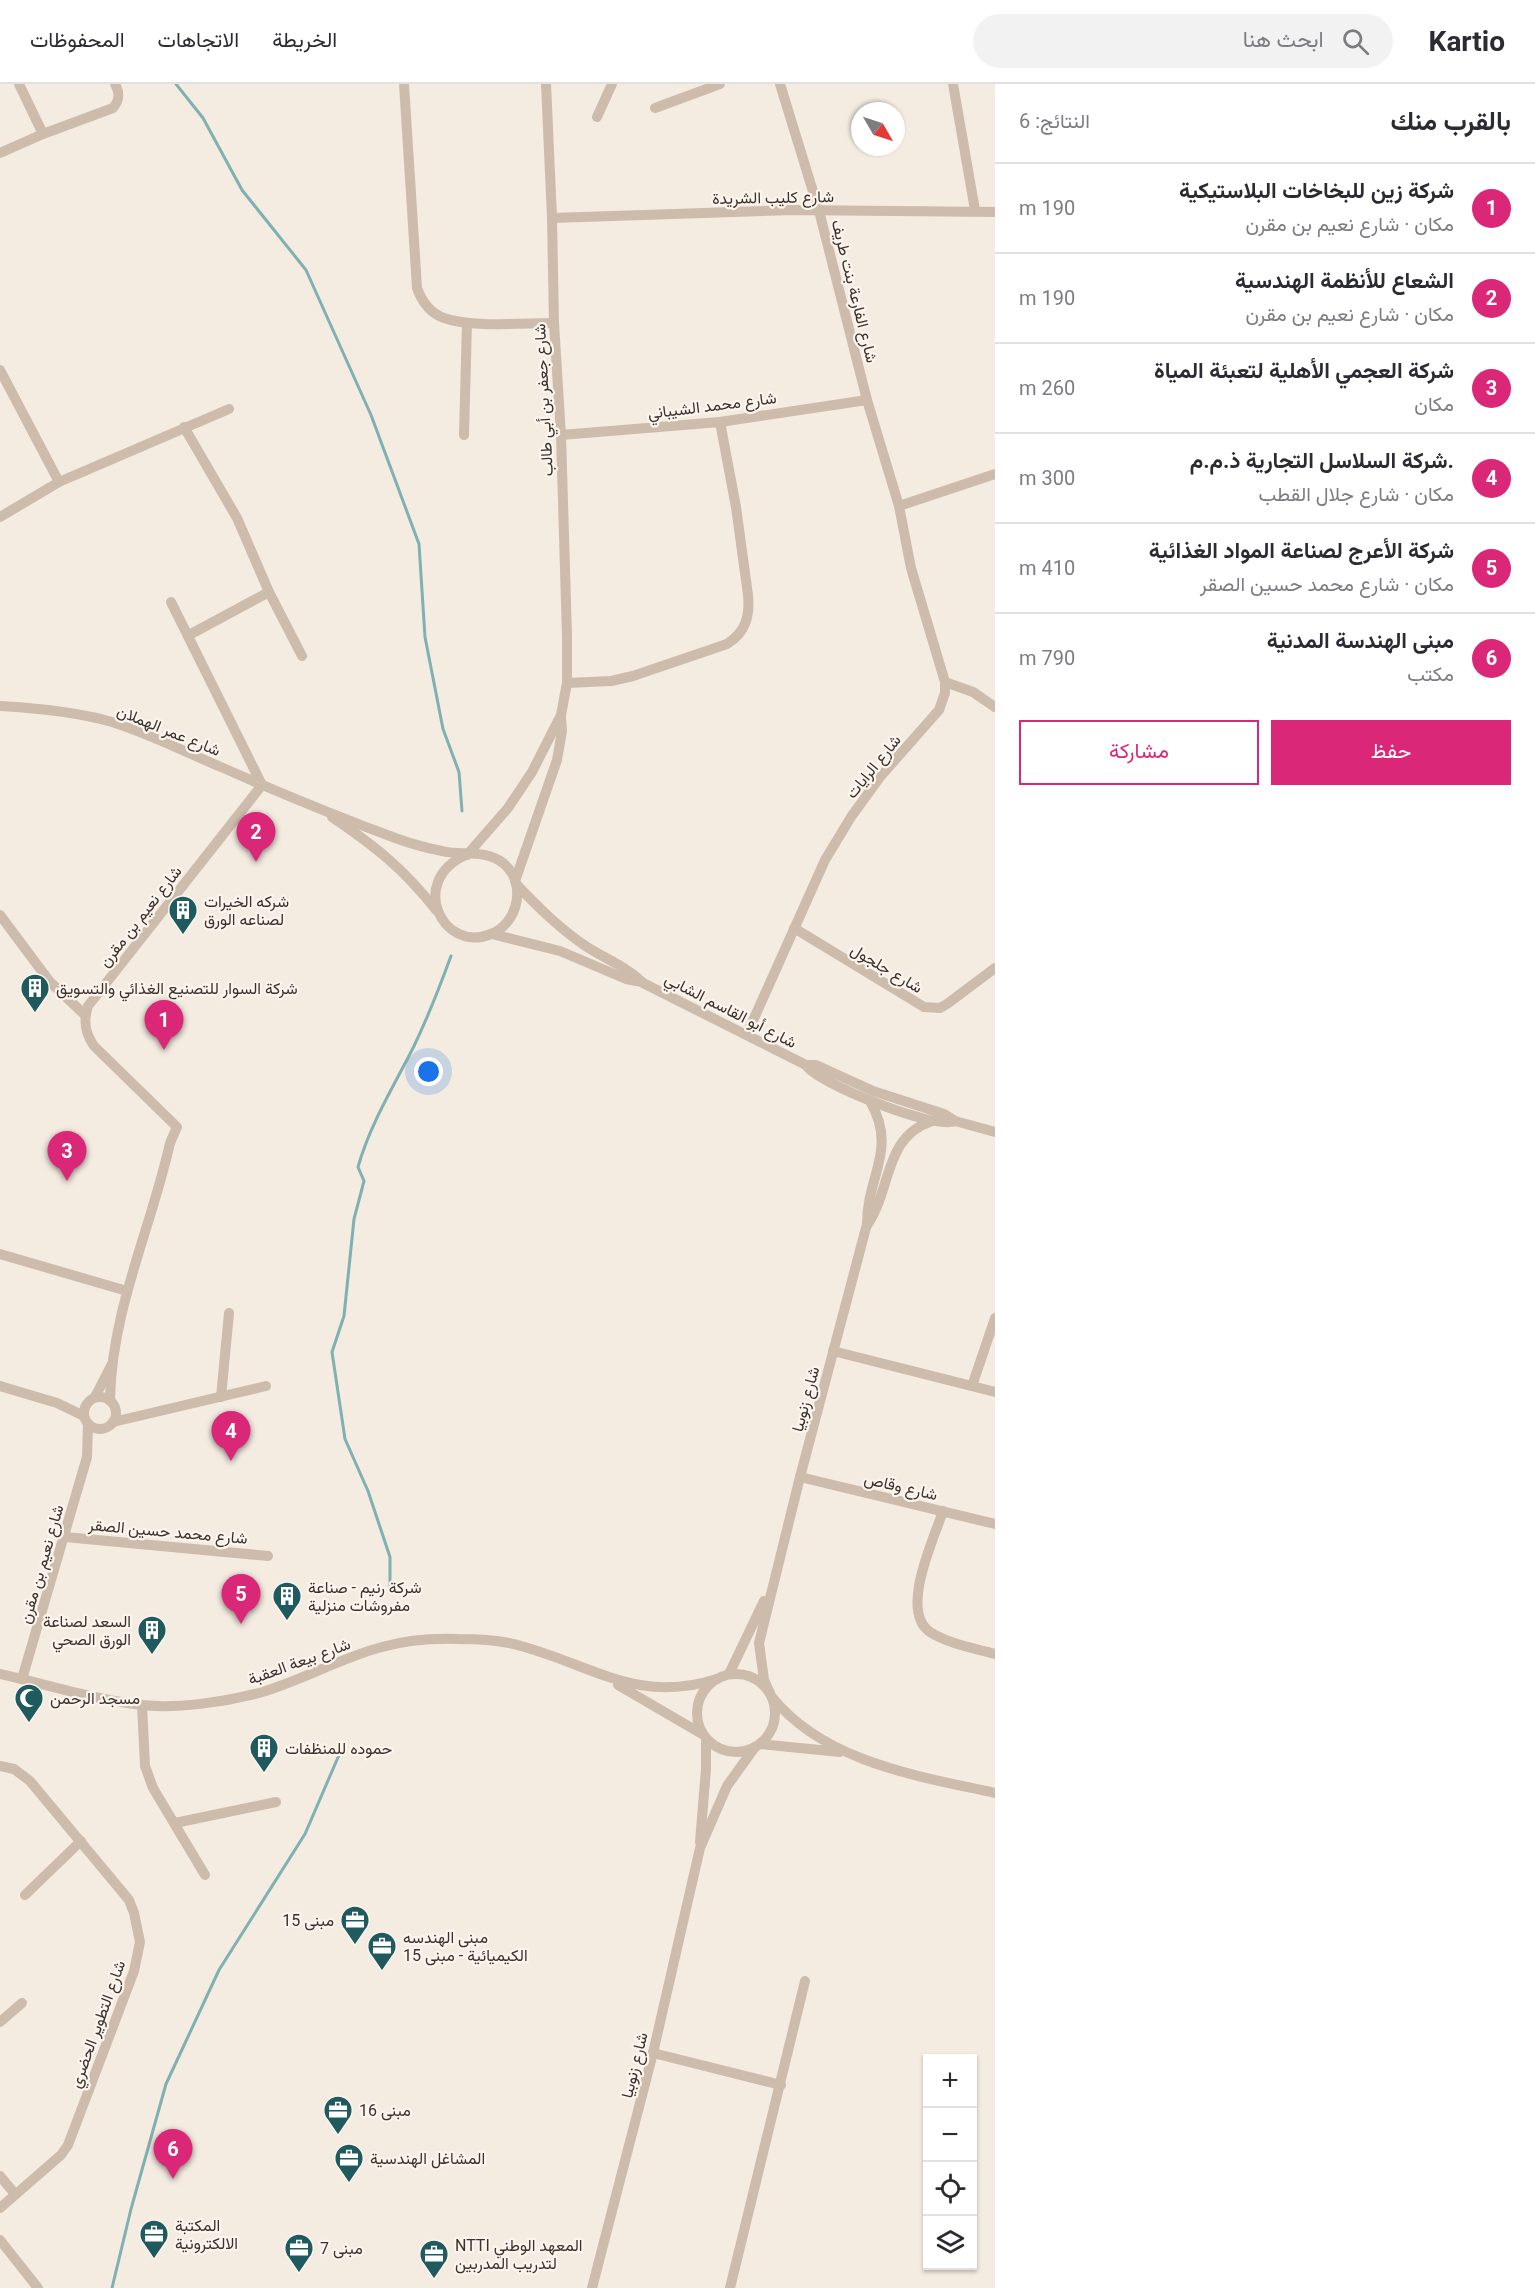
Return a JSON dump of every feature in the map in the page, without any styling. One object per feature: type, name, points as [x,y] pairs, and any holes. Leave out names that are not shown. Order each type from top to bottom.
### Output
[{"type":"street","points":[[19,84],[43,134]]},
{"type":"street","points":[[0,153],[113,108],[119,99],[119,92],[115,84]]},
{"type":"street","points":[[404,84],[417,288],[421,300],[445,319],[467,323],[554,323]]},
{"type":"street","name":"شارع جعفر بن أبي طالب","points":[[466,855],[495,825],[521,791],[543,754],[561,715],[567,683],[561,435],[554,323],[546,84]]},
{"type":"street","points":[[597,117],[612,84]]},
{"type":"street","points":[[655,108],[689,89],[720,84]]},
{"type":"street","name":"شارع الفارعة بنت طريف","points":[[780,84],[819,211],[867,400],[899,506]]},
{"type":"street","points":[[953,84],[975,210]]},
{"type":"street","name":"شارع كليب الشريدة","points":[[552,219],[792,210],[975,210],[995,212]]},
{"type":"street","points":[[464,435],[467,323]]},
{"type":"street","points":[[0,370],[59,482]]},
{"type":"street","name":"شارع محمد الشيباني","points":[[561,435],[720,422],[867,400]]},
{"type":"street","points":[[0,517],[59,482],[229,409]]},
{"type":"street","points":[[567,683],[612,681],[649,672],[727,644],[746,625],[749,609],[748,595],[736,507],[720,422]]},
{"type":"street","points":[[184,427],[237,518],[269,592],[302,656]]},
{"type":"street","points":[[899,506],[995,474]]},
{"type":"street","name":"شارع الرايات","points":[[747,1035],[825,860],[880,777],[939,710],[945,693],[945,682],[911,568],[899,506]]},
{"type":"street","points":[[189,635],[269,592]]},
{"type":"street","points":[[171,602],[262,785]]},
{"type":"street","points":[[945,682],[973,692],[995,707]]},
{"type":"street","name":"شارع عمر الهملان","points":[[0,706],[56,712],[112,722],[143,733],[319,809],[419,846],[466,855]]},
{"type":"street","name":"شارع جعفر بن أبي طالب","points":[[516,883],[557,760],[562,731],[561,715]]},
{"type":"street","name":"شارع نعيم بن مقرن","points":[[85,1016],[88,1006],[262,785]]},
{"type":"street","name":"شارع عمر الهملان","points":[[319,809],[388,857],[439,915]]},
{"type":"street","points":[[466,855],[487,855],[496,859],[511,872],[516,883],[518,899],[514,914],[504,926],[492,934],[480,937],[456,932],[446,925],[439,915],[435,900],[436,885],[442,872],[452,861],[466,855]]},
{"type":"street","name":"شارع أبو القاسم الشابي","points":[[516,883],[544,913],[569,934],[629,970],[643,982],[806,1065],[816,1074],[870,1101],[932,1121],[949,1124],[955,1121]]},
{"type":"street","points":[[0,915],[50,982],[85,1016],[88,1037],[94,1046],[177,1126],[127,1291],[115,1358],[113,1404],[109,1425]]},
{"type":"street","name":"شارع جلجول","points":[[794,928],[924,1007],[940,1008],[995,968]]},
{"type":"street","name":"شارع أبو القاسم الشابي","points":[[492,934],[560,951],[626,980],[643,982]]},
{"type":"street","name":"شارع أبو القاسم الشابي","points":[[806,1065],[816,1065],[873,1091],[944,1114],[955,1121],[995,1132]]},
{"type":"street","name":"شارع زنوبيا","points":[[771,1695],[764,1680],[759,1643],[867,1224],[869,1203],[883,1142],[880,1120],[870,1101]]},
{"type":"street","name":"شارع زنوبيا","points":[[867,1224],[880,1202],[898,1146],[912,1130],[932,1121]]},
{"type":"street","points":[[0,1254],[127,1291]]},
{"type":"street","points":[[221,1397],[229,1313]]},
{"type":"street","points":[[972,1386],[995,1318]]},
{"type":"street","points":[[833,1352],[995,1392]]},
{"type":"street","points":[[86,1420],[91,1400],[115,1358]]},
{"type":"street","points":[[0,1386],[57,1403],[95,1428],[149,1412],[266,1386]]},
{"type":"street","points":[[57,1403],[104,1397],[113,1404],[149,1412]]},
{"type":"street","name":"شارع نعيم بن مقرن","points":[[22,1679],[87,1457],[86,1420]]},
{"type":"street","name":"شارع نعيم بن مقرن","points":[[87,1457],[109,1425]]},
{"type":"street","name":"شارع وقاص","points":[[800,1477],[995,1524]]},
{"type":"street","points":[[943,1511],[916,1592],[919,1620],[928,1630],[946,1640],[995,1654]]},
{"type":"street","name":"شارع محمد حسين الصقر","points":[[65,1537],[268,1556]]},
{"type":"street","name":"شارع زنوبيا","points":[[729,1674],[773,1582]]},
{"type":"street","name":"شارع بيعة العقبة","points":[[0,1674],[142,1705],[172,1705],[242,1696],[282,1685],[380,1648],[407,1641],[485,1640],[519,1645],[559,1658],[604,1677],[704,1736]]},
{"type":"street","points":[[849,1753],[792,1746],[758,1745],[735,1752],[724,1750],[704,1736],[698,1722],[697,1709],[700,1697],[707,1686],[717,1678],[729,1674],[752,1677],[762,1683],[788,1716],[804,1729],[849,1753],[901,1771],[995,1793]]},
{"type":"street","name":"شارع بيعة العقبة","points":[[604,1677],[658,1688],[694,1686],[717,1678]]},
{"type":"street","points":[[758,1745],[767,1736],[775,1717],[771,1695]]},
{"type":"street","points":[[142,1705],[145,1766],[153,1788],[205,1875]]},
{"type":"street","points":[[792,1746],[804,1729]]},
{"type":"street","name":"شارع زنوبيا","points":[[592,2288],[653,2053],[700,1848],[706,1768],[704,1736]]},
{"type":"street","name":"شارع زنوبيا","points":[[700,1848],[727,1785],[758,1745]]},
{"type":"street","name":"شارع التطوير الحضري","points":[[0,1766],[23,1774],[129,1900],[138,1927],[140,1942],[138,1956],[68,2145],[61,2155],[0,2208]]},
{"type":"street","points":[[175,1823],[276,1802]]},
{"type":"street","points":[[25,1895],[81,1841]]},
{"type":"street","points":[[730,2288],[806,1981]]},
{"type":"street","points":[[0,2022],[22,2003]]},
{"type":"street","points":[[653,2053],[782,2085]]},
{"type":"street","points":[[0,2176],[15,2194]]},
{"type":"street","points":[[0,2240],[38,2288]]},
{"type":"waterway","points":[[176,84],[203,118],[242,190],[306,270],[371,415],[419,544],[425,637],[443,729],[459,772],[462,811]]},
{"type":"waterway","points":[[390,1589],[390,1557],[368,1491],[345,1439],[332,1352],[344,1316],[354,1219],[364,1181],[358,1167],[376,1120],[424,1024],[451,956]]},
{"type":"waterway","points":[[112,2288],[131,2209],[166,2084],[219,1970],[305,1834],[339,1755]]},
{"type":"place","name":"الشعاع للأنظمة الهندسية","points":[[256,862]]},
{"type":"place","name":"شركه الخيرات لصناعه الورق","points":[[183,936]]},
{"type":"place","name":"شركة السوار للتصنيع الغذائي والتسويق","points":[[35,1014]]},
{"type":"place","name":"شركة زين للبخاخات البلاستيكية","points":[[164,1050]]},
{"type":"place","name":"شركة العجمي الأهلية لتعبئة المياة","points":[[67,1181]]},
{"type":"place","name":".شركة السلاسل التجارية ذ.م.م","points":[[231,1461]]},
{"type":"place","name":"شركة رنيم - صناعة مفروشات منزلية","points":[[287,1622]]},
{"type":"place","name":"شركة الأعرج لصناعة المواد الغذائية","points":[[241,1624]]},
{"type":"place","name":"السعد لصناعة الورق الصحي","points":[[152,1656]]},
{"type":"place","name":"مسجد الرحمن","points":[[29,1724]]},
{"type":"place","name":"حموده للمنظفات","points":[[264,1774]]},
{"type":"place","name":"مبنى 15","points":[[355,1946]]},
{"type":"place","name":"مبنى الهندسه الكيميائية - مبنى 15","points":[[382,1972]]},
{"type":"place","name":"مبنى 16","points":[[338,2136]]},
{"type":"place","name":"مبنى الهندسة المدنية","points":[[173,2179]]},
{"type":"place","name":"المشاغل الهندسية","points":[[349,2184]]},
{"type":"place","name":"المكتبة الالكترونية","points":[[154,2260]]},
{"type":"place","name":"مبنى 7","points":[[299,2274]]},
{"type":"place","name":"NTTI المعهد الوطني لتدريب المدربين","points":[[434,2280]]}]
